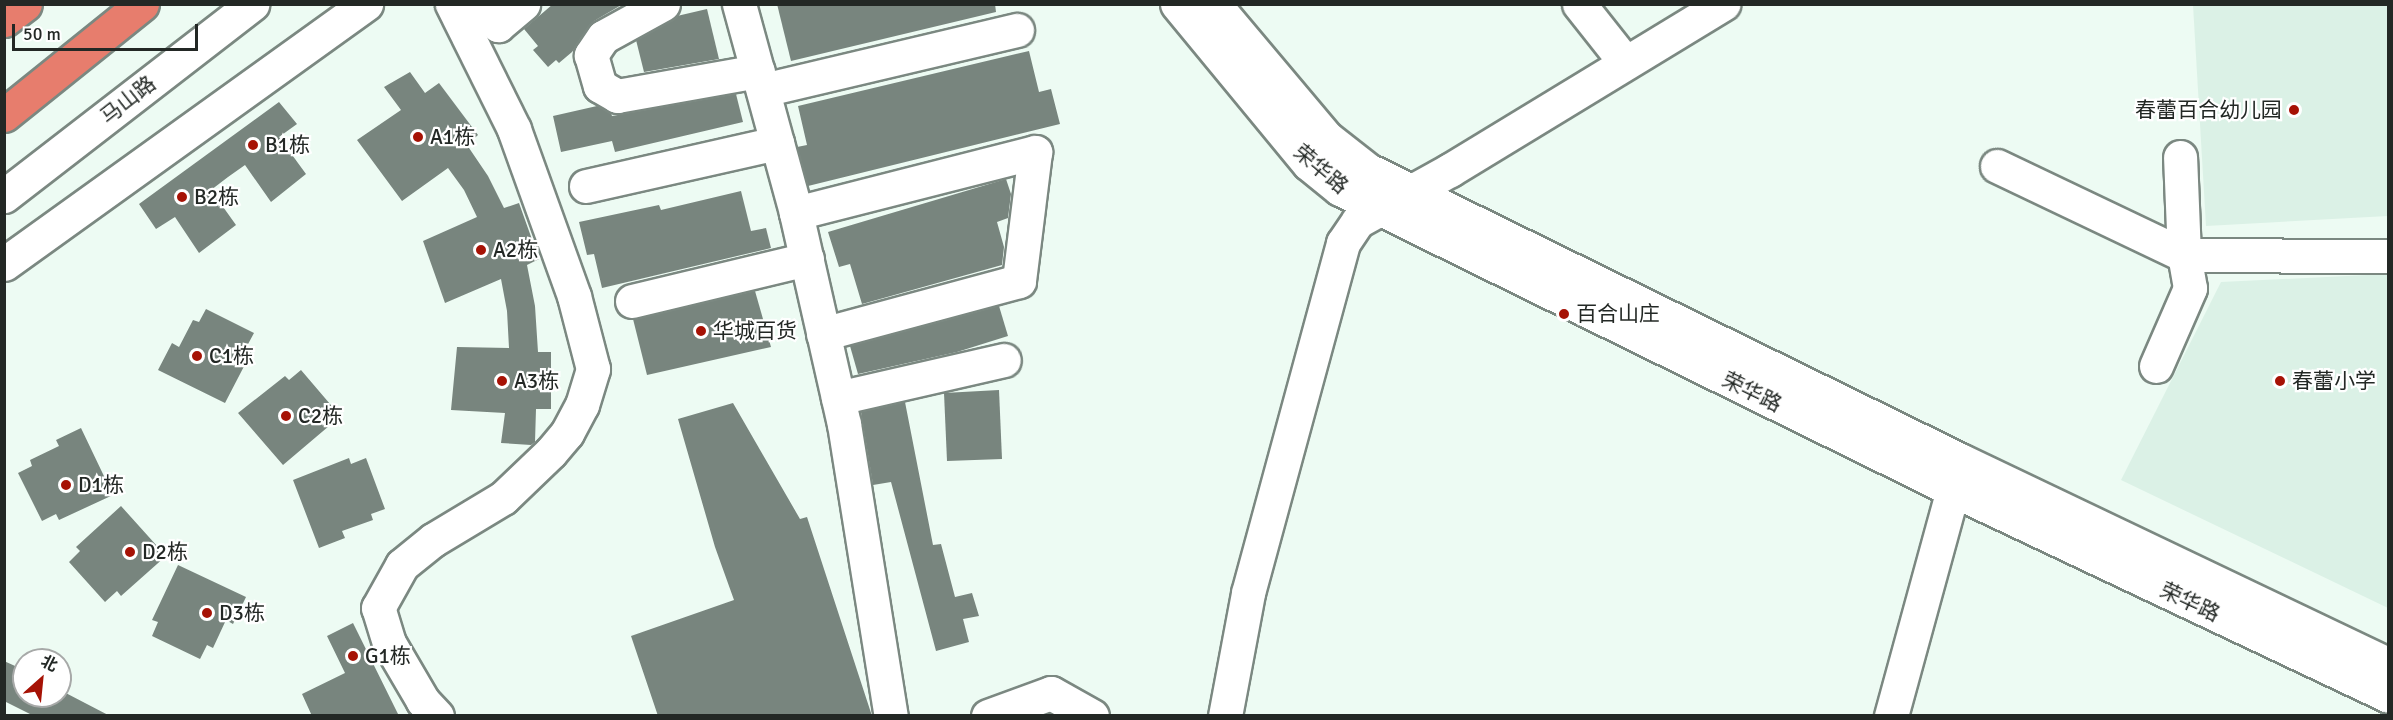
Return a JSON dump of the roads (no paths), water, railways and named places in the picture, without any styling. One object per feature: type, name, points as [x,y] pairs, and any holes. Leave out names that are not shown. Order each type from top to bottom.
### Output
[{"type":"highway","points":[[4,20],[25,4]]},
{"type":"highway","points":[[4,115],[142,4]]},
{"type":"street","name":"马山路","points":[[4,196],[252,4]]},
{"type":"street","points":[[4,264],[366,4]]},
{"type":"street","points":[[437,716],[423,701],[389,643],[378,608],[402,566],[433,540],[503,498],[551,452],[567,433],[582,405],[593,369],[574,296],[514,129],[452,4]]},
{"type":"street","points":[[485,4],[498,25],[523,4]]},
{"type":"street","points":[[663,4],[603,38],[591,55],[600,86],[617,96],[760,80],[1017,30]]},
{"type":"street","points":[[739,4],[796,213],[838,398],[891,716]]},
{"type":"street","name":"荣华路","points":[[1177,4],[1309,164],[1340,189],[1953,490],[2388,696]]},
{"type":"street","name":"荣华路","points":[[1214,4],[1327,138],[1368,170],[1962,462],[2388,664]]},
{"type":"street","points":[[1579,4],[1626,62]]},
{"type":"street","points":[[1225,716],[1248,593],[1343,243],[1358,221],[1411,192],[1723,4]]},
{"type":"street","points":[[586,186],[777,143]]},
{"type":"street","points":[[796,213],[1035,152],[1019,281],[824,334]]},
{"type":"street","points":[[2156,366],[2190,288],[2184,255],[2180,157]]},
{"type":"street","points":[[1997,166],[2184,255],[2388,255]]},
{"type":"street","points":[[632,301],[807,259]]},
{"type":"street","points":[[838,398],[1004,360]]},
{"type":"street","points":[[1891,716],[1953,490]]},
{"type":"street","points":[[988,716],[1052,693],[1092,716]]},
{"type":"place","name":"春蕾百合幼儿园","points":[[2294,110]]},
{"type":"place","name":"A1栋","points":[[418,137]]},
{"type":"place","name":"B1栋","points":[[253,145]]},
{"type":"place","name":"B2栋","points":[[182,197]]},
{"type":"place","name":"A2栋","points":[[481,250]]},
{"type":"place","name":"百合山庄","points":[[1564,314]]},
{"type":"place","name":"华城百货","points":[[701,331]]},
{"type":"place","name":"C1栋","points":[[197,356]]},
{"type":"place","name":"A3栋","points":[[502,381]]},
{"type":"place","name":"春蕾小学","points":[[2280,381]]},
{"type":"place","name":"C2栋","points":[[286,416]]},
{"type":"place","name":"D1栋","points":[[66,485]]},
{"type":"place","name":"D2栋","points":[[130,552]]},
{"type":"place","name":"D3栋","points":[[207,613]]},
{"type":"place","name":"G1栋","points":[[353,656]]}]
